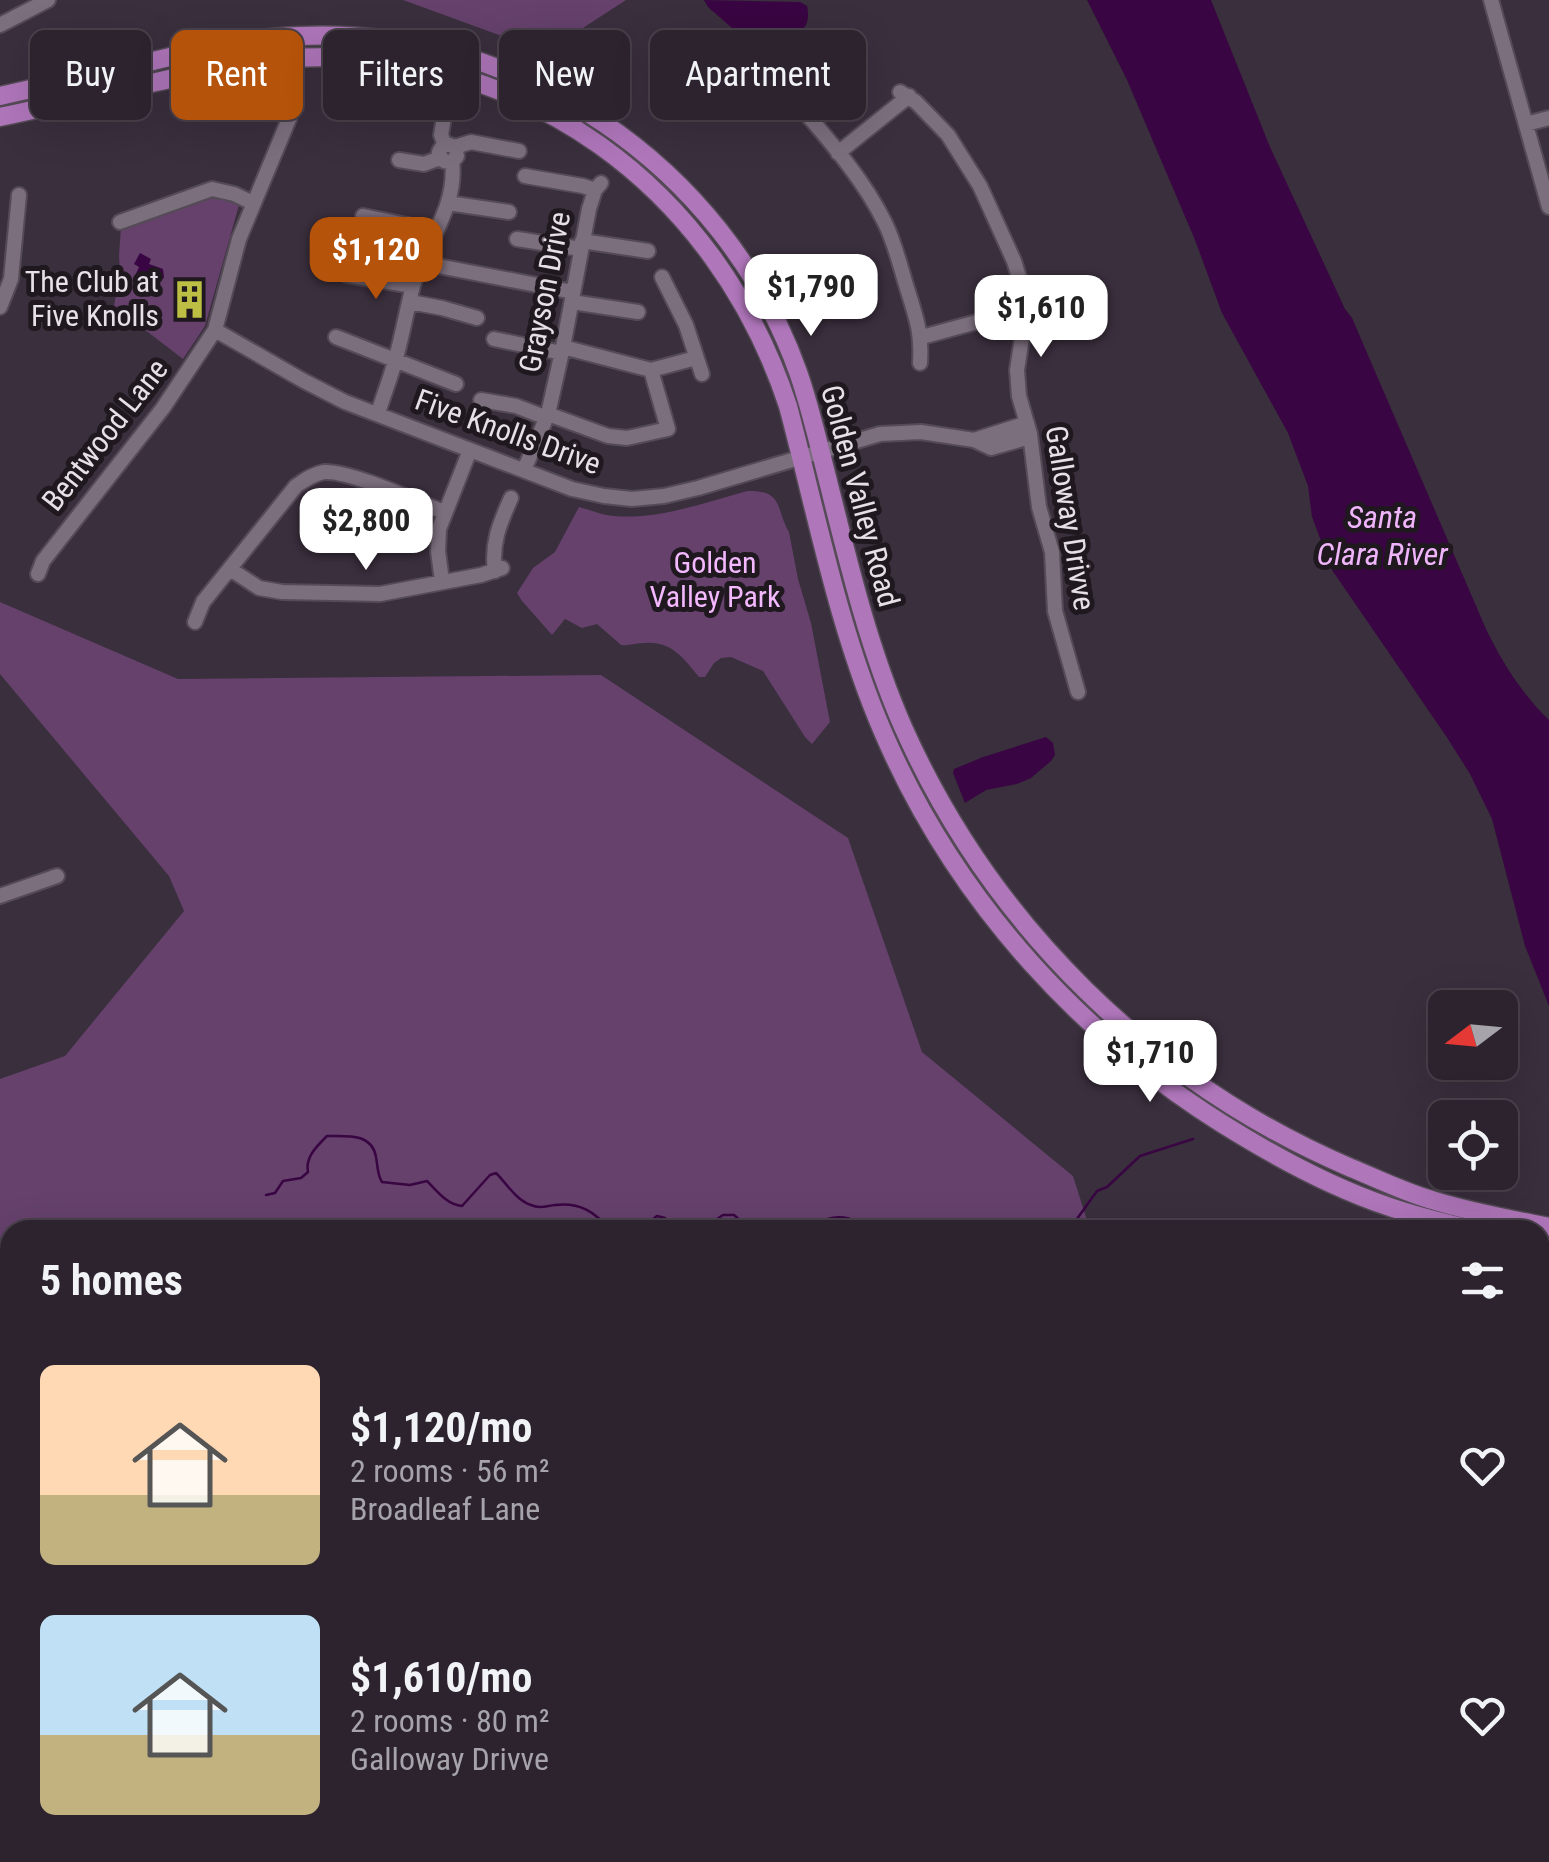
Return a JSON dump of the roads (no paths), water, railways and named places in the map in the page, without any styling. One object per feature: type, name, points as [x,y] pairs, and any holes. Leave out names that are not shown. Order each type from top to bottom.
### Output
[{"type":"main road","name":"Golden Valley Road","points":[[0,96],[227,44],[298,36],[364,37],[416,44],[511,72],[572,102],[622,134],[660,166],[712,220],[751,274],[778,325],[798,372],[876,658],[902,724],[951,819],[1015,912],[1086,991],[1174,1067],[1290,1140],[1475,1220]]},
{"type":"main road","name":"Golden Valley Road","points":[[0,117],[256,61],[351,57],[418,66],[481,83],[584,134],[634,171],[679,214],[710,252],[766,346],[788,406],[860,675],[883,732],[944,848],[1029,962],[1112,1044],[1162,1084],[1280,1158],[1385,1206],[1475,1220]]},
{"type":"main road","points":[[1353,1192],[1360,1186],[1401,1199],[1423,1197]]},
{"type":"street","points":[[0,25],[48,0]]},
{"type":"street","points":[[1492,0],[1549,207]]},
{"type":"street","name":"Galloway Drivve","points":[[838,154],[905,94],[948,135],[980,186],[1014,261],[1024,293],[1017,370],[1019,396],[1029,430],[1039,507],[1052,552],[1055,611],[1078,692]]},
{"type":"street","points":[[1526,124],[1549,118]]},
{"type":"street","name":"Bentwood Lane","points":[[38,574],[43,561],[162,408],[215,330],[238,242],[289,120]]},
{"type":"street","points":[[378,414],[396,360],[413,286],[448,203],[453,170],[441,135],[444,120]]},
{"type":"street","points":[[811,120],[884,222],[922,337],[920,363]]},
{"type":"street","points":[[399,160],[424,164],[471,142],[519,151]]},
{"type":"street","name":"Grayson Drive","points":[[524,470],[547,416],[598,186],[525,176]]},
{"type":"street","points":[[120,222],[212,189],[253,203]]},
{"type":"street","points":[[0,307],[11,278],[19,195]]},
{"type":"street","points":[[448,203],[509,212]]},
{"type":"street","points":[[363,216],[412,226],[438,266],[638,312]]},
{"type":"street","points":[[516,239],[648,251]]},
{"type":"street","points":[[347,275],[413,286]]},
{"type":"street","points":[[662,276],[679,307],[702,374]]},
{"type":"street","points":[[410,302],[477,318]]},
{"type":"street","points":[[922,337],[1024,309]]},
{"type":"street","name":"Five Knolls Drive","points":[[215,330],[345,402],[572,489],[604,496],[632,499],[686,492],[880,434],[922,432],[974,440],[991,448],[1029,430]]},
{"type":"street","points":[[336,337],[456,384]]},
{"type":"street","points":[[494,339],[651,370],[696,358]]},
{"type":"street","points":[[481,400],[516,406],[595,432],[627,438],[668,429],[651,370]]},
{"type":"street","points":[[442,582],[439,529],[470,450]]},
{"type":"street","points":[[195,622],[203,602],[296,486],[312,475],[344,474],[444,512]]},
{"type":"street","points":[[230,569],[259,588],[282,592],[380,594],[499,569],[494,542],[511,498]]},
{"type":"street","points":[[0,896],[57,876]]},
{"type":"water","points":[[704,0],[800,2],[807,6],[807,21],[800,30],[734,30]]},
{"type":"water","name":"Santa Clara River","points":[[1087,0],[1211,0],[1270,147],[1352,318],[1486,629],[1513,677],[1549,720],[1549,1006],[1525,946],[1492,819],[1446,736],[1332,570],[1288,433],[1222,313],[1127,80]]},
{"type":"water","points":[[140,253],[151,259],[149,264],[163,269],[164,278],[155,281],[152,276],[146,279],[136,274],[139,267],[134,264]]},
{"type":"water","points":[[1046,737],[1053,743],[1055,755],[1031,778],[986,790],[965,803],[954,769]]},
{"type":"waterway","points":[[266,1195],[275,1193],[283,1181],[301,1178],[308,1172],[310,1157],[327,1136],[350,1136],[364,1140],[374,1149],[382,1182],[410,1185],[427,1181],[447,1200],[462,1206],[496,1173],[526,1203],[537,1207],[579,1207],[600,1220]]},
{"type":"waterway","points":[[1076,1220],[1097,1191],[1107,1187],[1140,1156],[1193,1139]]},
{"type":"waterway","points":[[716,1220],[723,1215],[734,1215],[740,1220]]},
{"type":"waterway","points":[[652,1220],[657,1216],[666,1220]]},
{"type":"waterway","points":[[826,1220],[852,1220]]},
{"type":"place","name":"The Club at Five Knolls","points":[[189,299]]},
{"type":"park label","name":"Golden Valley Park","points":[[715,580]]}]
